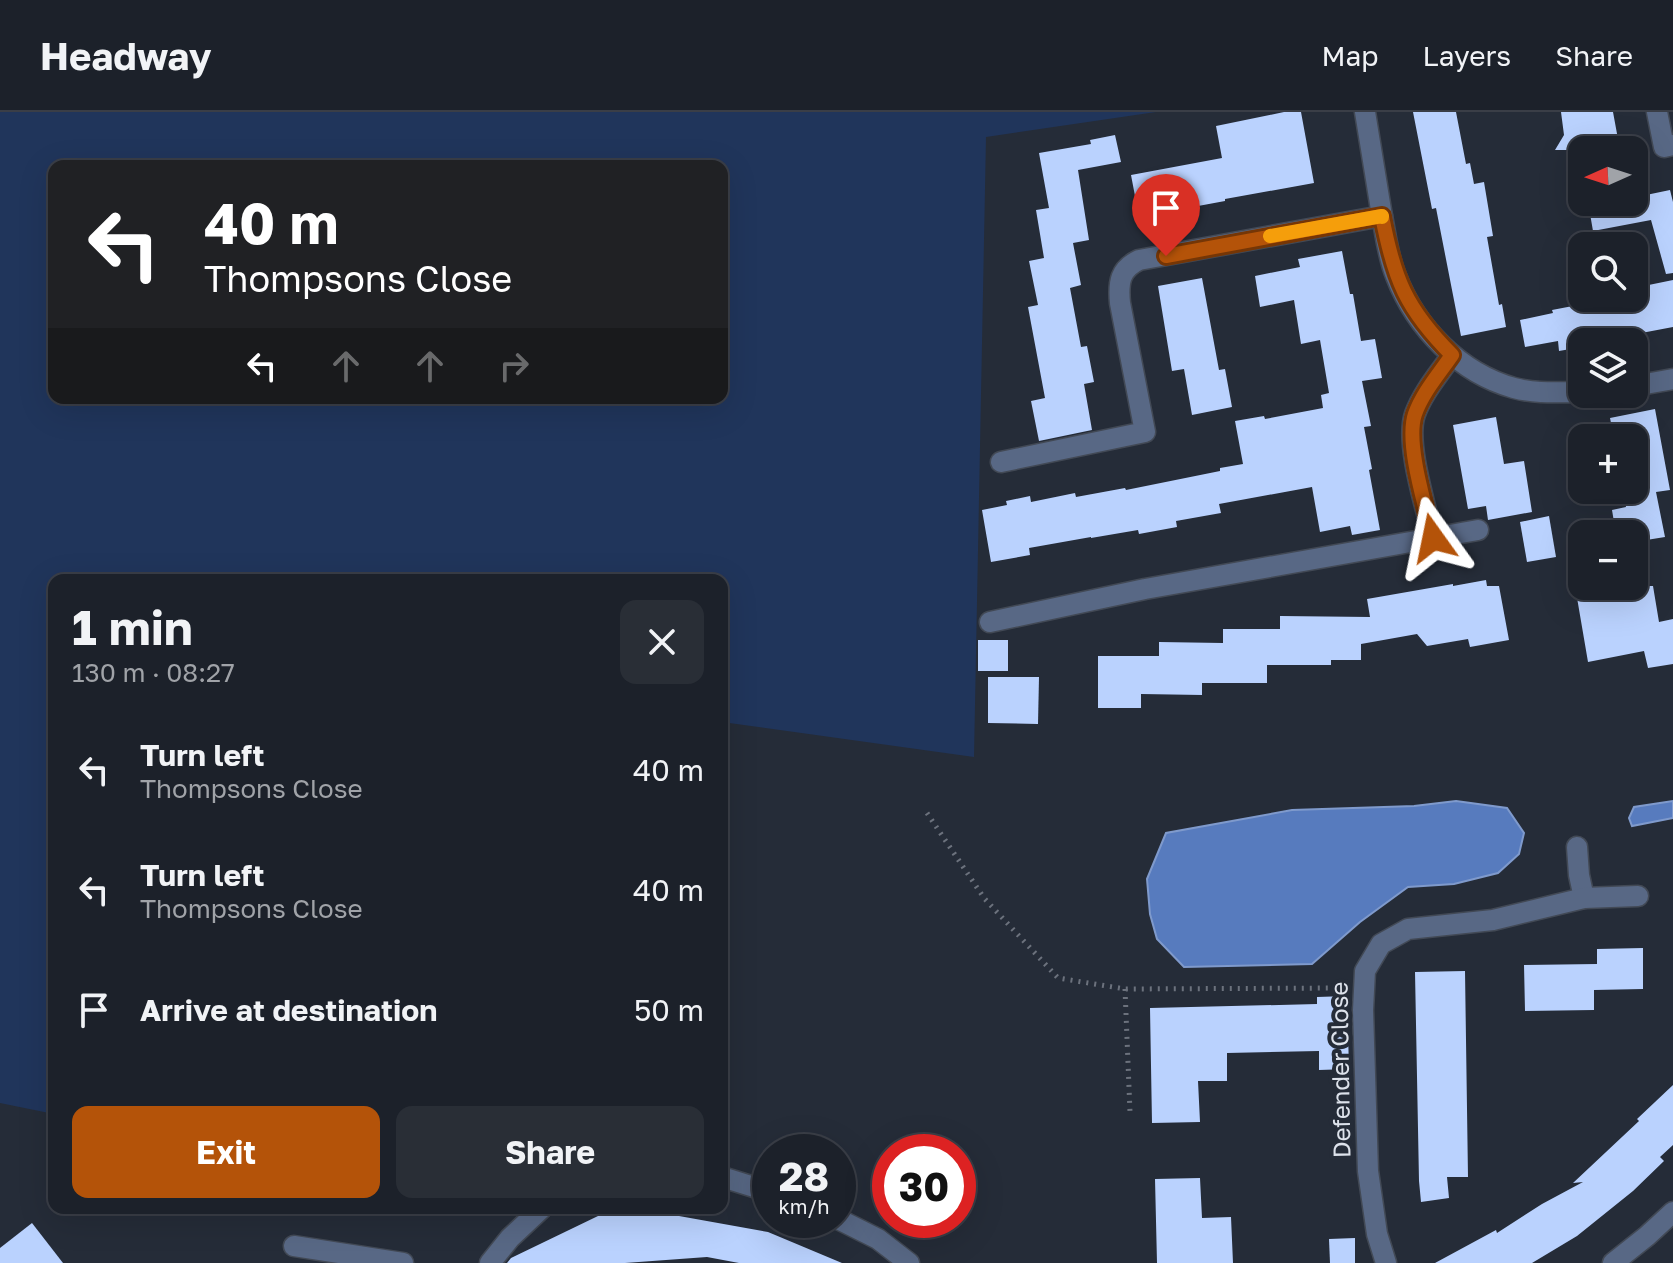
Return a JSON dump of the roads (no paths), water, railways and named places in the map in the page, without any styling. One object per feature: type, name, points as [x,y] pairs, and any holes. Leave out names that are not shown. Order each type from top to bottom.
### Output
[{"type":"street","points":[[1365,112],[1389,256],[1405,295],[1432,336],[1452,355],[1494,381],[1540,392],[1568,392]]},
{"type":"street","points":[[1657,112],[1669,146]]},
{"type":"street","points":[[1001,462],[1145,432],[1120,303],[1119,281],[1130,265],[1139,260],[1382,216]]},
{"type":"street","points":[[1433,538],[1413,444],[1413,428],[1415,415],[1428,389],[1452,355]]},
{"type":"street","points":[[1648,383],[1673,379]]},
{"type":"street","points":[[990,622],[1145,589],[1478,530]]},
{"type":"street","points":[[1577,847],[1584,898]]},
{"type":"street","name":"Defender Close","points":[[1386,1263],[1377,1234],[1368,1171],[1363,1010],[1365,971],[1381,944],[1408,929],[1493,920],[1584,898],[1638,896]]},
{"type":"street","points":[[728,1179],[752,1186]]},
{"type":"street","points":[[1613,1263],[1673,1212]]},
{"type":"street","points":[[490,1263],[536,1214]]},
{"type":"street","points":[[856,1228],[878,1239],[909,1263]]},
{"type":"street","points":[[294,1246],[403,1263]]}]
